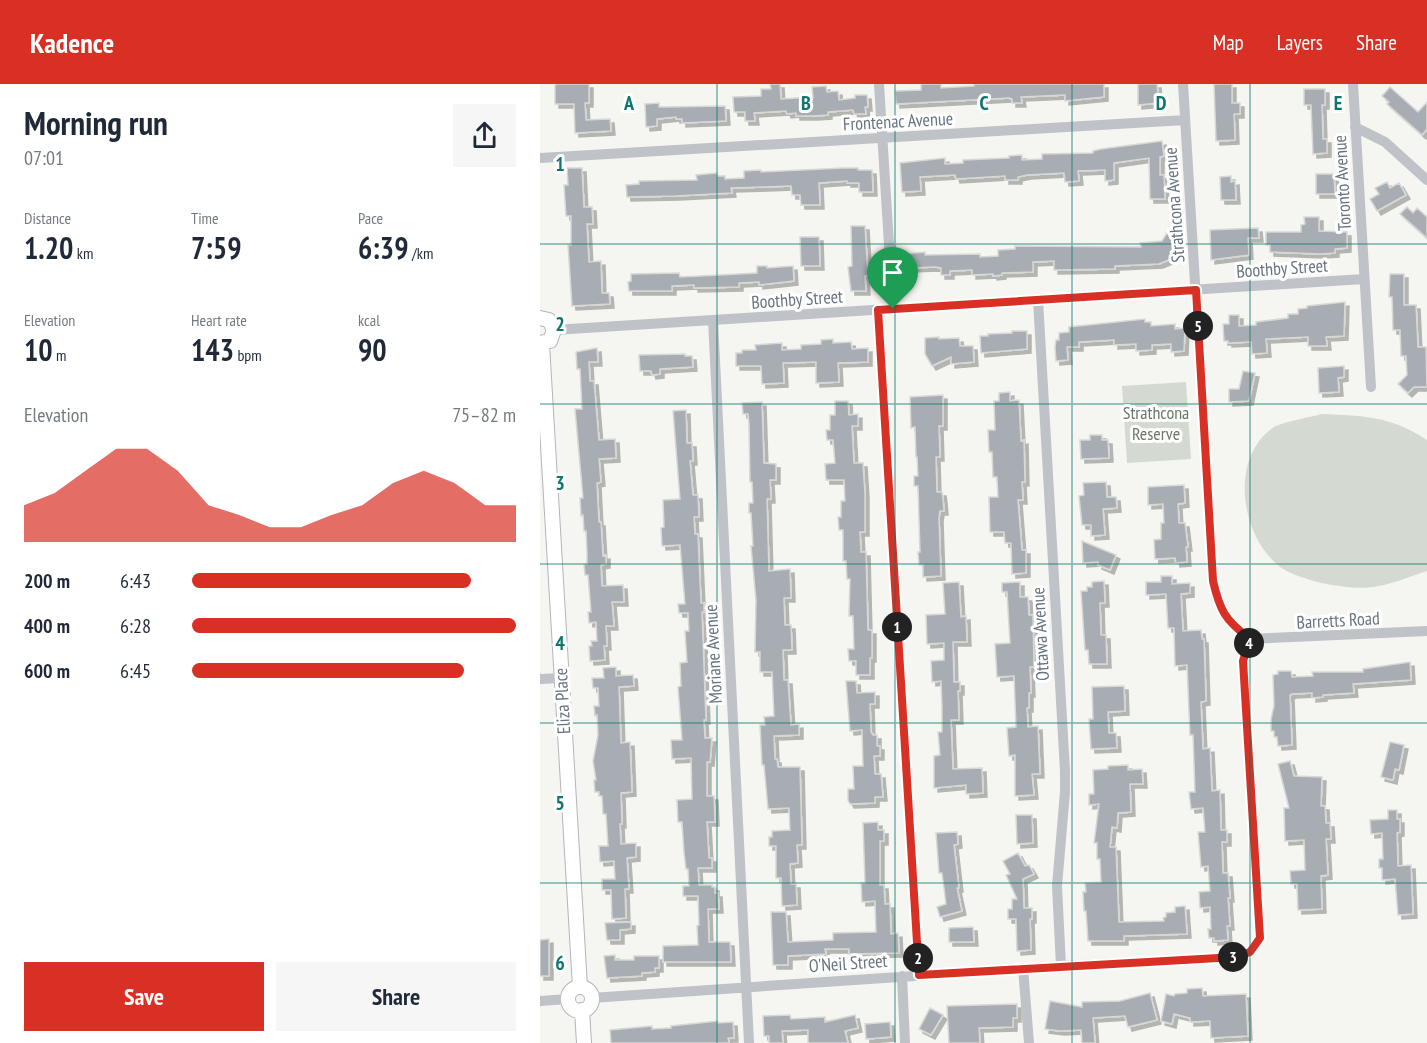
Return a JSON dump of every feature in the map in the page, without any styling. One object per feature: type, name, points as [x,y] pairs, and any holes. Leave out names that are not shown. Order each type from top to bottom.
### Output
[{"type":"street","points":[[879,84],[893,309]]},
{"type":"street","name":"Strathcona Avenue","points":[[1183,84],[1213,581],[1219,607],[1235,628],[1250,639]]},
{"type":"street","name":"Toronto Avenue","points":[[1353,84],[1371,387]]},
{"type":"street","name":"Frontenac Avenue","points":[[540,158],[1185,120]]},
{"type":"street","points":[[1356,127],[1385,142],[1427,180]]},
{"type":"street","name":"Boothby Street","points":[[554,330],[1364,279]]},
{"type":"street","name":"Ottawa Avenue","points":[[1038,300],[1065,771],[1057,886],[1061,966]]},
{"type":"street","points":[[878,310],[919,975]]},
{"type":"street","points":[[540,313],[552,323],[554,330],[552,338],[541,344]]},
{"type":"street","name":"Moriane Avenue","points":[[713,320],[749,1043]]},
{"type":"street","name":"Eliza Place","points":[[541,344],[580,987]]},
{"type":"street","points":[[1427,631],[1427,640]]},
{"type":"street","name":"Barretts Road","points":[[1250,639],[1427,631]]},
{"type":"street","name":"O'Neil Street","points":[[591,998],[1023,968],[1236,957],[1250,952],[1260,938],[1243,661],[1250,639]]},
{"type":"street","points":[[540,680],[561,678]]},
{"type":"street","points":[[1023,968],[1029,1043]]},
{"type":"street","points":[[902,976],[906,1043]]},
{"type":"street","points":[[580,987],[588,991],[591,998],[589,1005],[582,1010],[572,1007],[568,999],[571,992],[580,987]]},
{"type":"street","points":[[540,1001],[568,999]]},
{"type":"street","points":[[582,1010],[584,1043]]},
{"type":"green space","name":"Strathcona Reserve","points":[[1186,382],[1191,459],[1127,463],[1122,386]]},
{"type":"green space","points":[[1322,414],[1377,419],[1401,426],[1427,440],[1427,571],[1369,588],[1331,585],[1285,570],[1270,557],[1258,541],[1245,500],[1245,479],[1250,459],[1259,441],[1274,427]]},
{"type":"building","points":[[556,84],[589,84],[589,103],[585,103],[586,120],[610,119],[611,131],[575,133],[574,104],[555,104]]},
{"type":"building","points":[[770,84],[780,84],[781,99],[813,97],[812,87],[826,86],[827,92],[838,91],[839,100],[855,98],[855,95],[867,95],[868,107],[865,107],[866,114],[854,114],[853,110],[828,112],[828,115],[814,116],[796,116],[796,113],[787,114],[786,111],[754,113],[755,121],[745,121],[745,112],[734,112],[733,97],[761,96],[761,89],[771,89]]},
{"type":"building","points":[[921,84],[941,84],[941,88],[974,86],[974,84],[1104,84],[1104,97],[1065,101],[1065,95],[1021,97],[1022,103],[1012,103],[1012,99],[1009,98],[896,104],[895,91],[921,90]]},
{"type":"building","points":[[1138,84],[1157,84],[1159,103],[1138,105]]},
{"type":"building","points":[[1214,84],[1232,84],[1232,103],[1240,103],[1240,114],[1234,114],[1235,140],[1216,141]]},
{"type":"building","points":[[1390,87],[1418,112],[1427,102],[1427,129],[1422,135],[1387,104],[1389,102],[1382,96]]},
{"type":"building","points":[[1304,89],[1325,89],[1325,105],[1322,105],[1323,139],[1327,139],[1327,153],[1313,154],[1311,105],[1304,105]]},
{"type":"building","points":[[659,103],[659,107],[725,106],[726,121],[682,123],[682,119],[676,119],[676,117],[657,119],[657,126],[646,127],[645,104]]},
{"type":"building","points":[[1162,141],[1164,156],[1160,157],[1160,175],[1164,175],[1165,199],[1150,199],[1149,158],[1114,163],[1114,180],[1105,181],[1105,170],[1078,171],[1079,181],[1065,182],[1064,173],[1027,175],[1018,177],[1018,180],[1005,180],[1005,176],[956,179],[955,175],[920,177],[921,191],[902,192],[900,163],[945,158],[945,164],[963,163],[963,160],[1009,158],[1009,156],[1022,155],[1022,160],[1042,159],[1042,154],[1093,153],[1101,149]]},
{"type":"building","points":[[567,168],[582,168],[584,207],[592,207],[593,224],[587,224],[589,262],[601,261],[602,293],[609,293],[610,304],[572,306],[568,245],[571,245],[571,216],[566,216],[564,185],[568,185]]},
{"type":"building","points":[[843,168],[872,170],[873,192],[859,192],[859,183],[847,183],[847,181],[819,183],[820,205],[801,205],[800,195],[792,195],[791,186],[731,188],[732,193],[627,197],[626,185],[639,184],[639,181],[697,180],[696,175],[717,173],[718,176],[725,176],[725,179],[744,178],[744,171]]},
{"type":"building","points":[[1316,174],[1334,174],[1335,194],[1316,194]]},
{"type":"building","points":[[1231,176],[1231,182],[1235,181],[1236,200],[1221,200],[1220,177]]},
{"type":"building","points":[[1387,182],[1390,188],[1399,183],[1406,195],[1377,211],[1370,199],[1379,194],[1375,188]]},
{"type":"building","points":[[1407,207],[1413,213],[1417,208],[1427,217],[1427,238],[1400,214]]},
{"type":"building","points":[[1304,217],[1319,217],[1319,231],[1347,232],[1347,248],[1335,249],[1335,253],[1320,254],[1270,252],[1270,245],[1266,245],[1266,232],[1301,232],[1301,225],[1305,224]]},
{"type":"building","points":[[851,226],[865,226],[868,276],[865,276],[866,291],[851,291],[848,267],[852,266]]},
{"type":"building","points":[[1258,228],[1259,238],[1248,238],[1249,255],[1211,260],[1210,230]]},
{"type":"building","points":[[1169,230],[1180,237],[1171,252],[1173,258],[1159,264],[1115,266],[1115,269],[1054,270],[1054,261],[1033,262],[1033,272],[1002,273],[1002,275],[993,276],[993,274],[972,275],[972,270],[950,271],[950,275],[941,275],[941,268],[936,267],[906,268],[905,254],[925,252],[925,255],[980,254],[980,257],[998,256],[998,250],[1015,249],[1015,246],[1141,247],[1140,243],[1162,241]]},
{"type":"building","points":[[800,237],[819,237],[820,266],[801,266]]},
{"type":"building","points":[[757,266],[767,266],[767,268],[793,266],[794,281],[759,285],[759,282],[739,283],[739,287],[694,288],[694,285],[672,286],[672,291],[629,291],[628,282],[631,281],[631,274],[679,273],[680,277],[757,273]]},
{"type":"building","points":[[1390,274],[1404,274],[1404,305],[1416,305],[1418,347],[1426,347],[1427,387],[1414,387],[1408,393],[1398,384],[1407,375],[1406,356],[1401,356],[1400,330],[1393,330],[1392,297],[1389,297]]},
{"type":"building","points":[[1345,302],[1344,336],[1326,337],[1327,346],[1308,346],[1308,337],[1266,339],[1267,353],[1252,354],[1251,342],[1228,343],[1224,341],[1223,324],[1229,324],[1229,315],[1239,315],[1239,326],[1256,325],[1256,322],[1288,318],[1288,314],[1298,314],[1298,309],[1307,308],[1307,306]]},
{"type":"building","points":[[1145,319],[1145,322],[1151,322],[1151,326],[1175,324],[1175,329],[1185,328],[1184,351],[1171,352],[1171,344],[1152,345],[1152,350],[1136,351],[1136,344],[1114,345],[1114,340],[1079,342],[1079,347],[1067,347],[1068,360],[1056,361],[1056,340],[1059,340],[1059,333],[1069,332],[1069,327]]},
{"type":"building","points":[[1012,331],[1027,331],[1027,349],[981,353],[980,336],[1012,333]]},
{"type":"building","points":[[939,337],[939,339],[959,338],[960,346],[973,346],[974,362],[951,364],[951,357],[932,366],[925,354],[925,338]]},
{"type":"building","points":[[833,339],[833,343],[851,342],[852,349],[868,348],[868,362],[838,363],[839,382],[816,383],[816,362],[783,363],[784,383],[762,384],[761,366],[736,366],[736,353],[742,353],[742,350],[756,350],[755,345],[782,343],[782,350],[801,349],[801,345],[821,344],[821,340]]},
{"type":"building","points":[[597,348],[598,362],[589,362],[590,381],[594,381],[599,440],[615,439],[616,458],[599,459],[601,482],[597,483],[599,522],[601,522],[603,556],[606,555],[606,564],[601,565],[602,586],[623,585],[624,602],[612,602],[614,626],[606,626],[605,660],[590,661],[589,646],[592,646],[591,641],[597,641],[596,622],[589,623],[588,612],[591,612],[588,575],[585,575],[584,564],[587,564],[586,531],[584,531],[583,515],[581,516],[580,498],[583,498],[575,409],[582,409],[580,369],[577,369],[576,352]]},
{"type":"building","points":[[685,354],[685,356],[692,356],[693,367],[660,369],[660,374],[652,375],[651,371],[640,371],[639,355]]},
{"type":"building","points":[[1344,366],[1344,377],[1338,378],[1339,392],[1319,393],[1318,368]]},
{"type":"building","points":[[1243,371],[1255,373],[1249,401],[1229,402],[1229,389],[1239,389]]},
{"type":"building","points":[[1010,392],[1010,401],[1019,400],[1021,441],[1024,440],[1025,482],[1022,482],[1023,500],[1018,500],[1022,550],[1026,550],[1026,573],[1012,574],[1011,543],[1005,543],[1004,532],[990,532],[989,497],[998,497],[997,477],[993,477],[992,452],[989,452],[988,430],[995,430],[994,401],[999,401],[999,393]]},
{"type":"building","points":[[943,395],[943,426],[939,426],[940,457],[936,457],[937,492],[942,492],[944,511],[940,511],[939,518],[941,576],[923,577],[923,565],[919,565],[918,552],[920,552],[918,486],[914,486],[914,476],[918,476],[915,427],[911,428],[910,397]]},
{"type":"building","points":[[835,401],[848,401],[849,415],[858,414],[858,426],[852,426],[854,463],[863,463],[865,532],[860,532],[861,552],[866,552],[868,630],[872,630],[870,675],[856,675],[856,661],[849,661],[848,649],[854,649],[853,616],[849,616],[850,579],[847,579],[846,561],[843,561],[843,530],[839,530],[838,517],[841,517],[841,501],[845,501],[844,480],[826,480],[825,464],[835,463],[833,440],[827,440],[826,430],[830,430],[830,415],[835,415]]},
{"type":"building","points":[[762,402],[764,463],[776,464],[776,480],[770,480],[771,499],[767,499],[769,571],[790,569],[791,598],[784,598],[785,625],[791,625],[792,650],[783,650],[784,680],[788,680],[791,725],[799,724],[799,735],[774,736],[775,759],[777,759],[778,767],[800,767],[802,845],[797,845],[798,863],[790,864],[791,884],[796,884],[797,905],[782,906],[781,878],[776,878],[776,846],[769,846],[769,837],[772,837],[772,831],[790,830],[789,808],[768,809],[764,765],[762,765],[760,725],[765,725],[764,717],[774,716],[772,672],[760,672],[760,652],[755,652],[756,600],[751,546],[753,546],[751,513],[749,513],[749,503],[753,503],[752,482],[750,482],[749,424],[748,414],[743,414],[742,403]]},
{"type":"building","points":[[686,410],[687,443],[692,443],[693,461],[690,461],[693,495],[698,495],[699,517],[694,517],[695,534],[698,534],[701,603],[704,603],[704,612],[702,612],[705,738],[712,738],[710,762],[707,762],[707,796],[714,796],[715,822],[707,822],[709,858],[712,858],[712,868],[698,868],[699,885],[712,885],[715,887],[715,893],[718,893],[719,909],[708,909],[709,942],[730,942],[731,962],[663,962],[663,946],[698,945],[697,926],[699,925],[698,896],[683,896],[683,886],[689,886],[688,869],[686,869],[682,822],[678,822],[677,800],[692,799],[691,758],[672,759],[671,740],[682,740],[678,687],[681,686],[680,663],[687,662],[685,631],[689,631],[688,613],[679,613],[678,604],[685,604],[680,545],[662,546],[661,528],[664,527],[663,500],[680,499],[673,411]]},
{"type":"building","points":[[1090,435],[1102,435],[1102,440],[1108,440],[1109,458],[1081,459],[1080,440],[1090,440]]},
{"type":"building","points":[[1106,482],[1107,497],[1116,497],[1117,508],[1103,509],[1105,535],[1091,536],[1091,525],[1082,525],[1079,496],[1084,495],[1083,483]]},
{"type":"building","points":[[1184,485],[1185,503],[1178,504],[1179,523],[1185,523],[1187,562],[1176,563],[1175,558],[1155,559],[1154,540],[1161,539],[1161,523],[1164,523],[1163,504],[1148,505],[1148,487]]},
{"type":"building","points":[[1082,541],[1116,555],[1110,570],[1098,565],[1098,562],[1083,563]]},
{"type":"building","points":[[1161,576],[1172,576],[1172,584],[1190,583],[1190,593],[1181,594],[1183,631],[1201,630],[1202,639],[1204,639],[1206,701],[1201,702],[1203,749],[1210,748],[1212,791],[1220,790],[1221,830],[1227,830],[1227,842],[1222,842],[1223,873],[1228,873],[1230,898],[1228,898],[1230,926],[1227,926],[1228,940],[1214,941],[1214,938],[1209,938],[1210,907],[1200,908],[1199,892],[1210,891],[1208,866],[1201,867],[1198,832],[1205,832],[1203,808],[1191,809],[1189,792],[1195,792],[1187,665],[1175,666],[1174,628],[1168,628],[1166,594],[1146,595],[1146,582],[1161,582]]},
{"type":"building","points":[[1104,581],[1105,603],[1100,603],[1101,635],[1106,635],[1107,664],[1089,664],[1088,650],[1085,650],[1081,591],[1087,591],[1087,587],[1092,587],[1092,582]]},
{"type":"building","points":[[959,582],[961,617],[966,616],[967,642],[953,642],[954,682],[960,682],[960,691],[958,691],[959,720],[951,720],[953,769],[982,768],[983,793],[966,794],[966,785],[934,788],[934,756],[940,755],[938,732],[942,732],[942,707],[941,681],[932,682],[931,661],[944,660],[944,643],[927,644],[926,615],[945,614],[943,583]]},
{"type":"building","points":[[1020,582],[1020,597],[1028,597],[1029,615],[1033,615],[1034,667],[1030,667],[1031,693],[1029,693],[1029,708],[1027,708],[1028,727],[1038,726],[1040,774],[1032,774],[1034,795],[1015,796],[1015,755],[1009,756],[1007,728],[1016,727],[1014,676],[997,677],[995,644],[1010,643],[1007,592],[1002,592],[1002,583]]},
{"type":"building","points":[[1410,662],[1411,680],[1353,684],[1354,693],[1323,695],[1323,697],[1312,698],[1312,693],[1290,695],[1292,745],[1278,746],[1277,737],[1274,737],[1274,731],[1271,731],[1271,719],[1274,706],[1273,675],[1278,674],[1278,671],[1291,671],[1292,677],[1313,676],[1312,672],[1363,672],[1363,669]]},
{"type":"building","points":[[616,667],[616,676],[633,675],[634,686],[619,687],[621,743],[630,742],[632,792],[621,793],[622,824],[620,824],[621,844],[636,843],[636,857],[627,858],[629,889],[625,889],[626,918],[612,919],[611,890],[602,890],[602,879],[615,879],[614,861],[600,862],[599,846],[608,846],[606,814],[603,814],[602,796],[599,796],[599,792],[595,792],[593,761],[598,735],[594,706],[599,706],[598,688],[593,688],[592,678],[604,678],[603,668]]},
{"type":"building","points":[[846,681],[856,681],[857,693],[875,692],[875,704],[870,704],[871,732],[877,735],[877,746],[880,746],[880,756],[874,756],[875,774],[881,774],[883,797],[875,797],[875,803],[850,804],[848,800],[848,789],[854,789],[853,766],[863,766],[862,730],[850,731]]},
{"type":"building","points":[[1124,686],[1125,711],[1108,712],[1109,733],[1116,733],[1117,748],[1091,749],[1089,719],[1093,719],[1092,687]]},
{"type":"building","points":[[1390,742],[1404,745],[1399,770],[1395,769],[1393,780],[1381,777]]},
{"type":"building","points":[[1290,761],[1294,776],[1322,777],[1321,806],[1325,806],[1326,823],[1330,823],[1331,839],[1326,839],[1328,875],[1321,876],[1322,909],[1298,910],[1297,884],[1291,884],[1290,871],[1305,870],[1304,840],[1285,841],[1284,808],[1289,808],[1278,764]]},
{"type":"building","points":[[1128,765],[1128,770],[1142,769],[1143,784],[1130,784],[1131,812],[1118,813],[1117,828],[1112,827],[1110,847],[1116,847],[1119,922],[1164,921],[1166,913],[1175,912],[1175,907],[1185,906],[1187,934],[1124,936],[1124,941],[1088,941],[1083,892],[1086,892],[1085,883],[1101,882],[1100,859],[1097,859],[1097,843],[1094,843],[1099,804],[1089,805],[1089,794],[1094,794],[1093,770],[1108,769],[1108,766]]},
{"type":"building","points":[[1388,810],[1397,810],[1397,819],[1400,819],[1400,832],[1397,833],[1398,866],[1411,865],[1413,914],[1398,915],[1395,879],[1382,880],[1382,868],[1379,868],[1379,859],[1383,859],[1382,833],[1371,834],[1370,820],[1388,819]]},
{"type":"building","points":[[1016,815],[1032,815],[1033,843],[1017,844]]},
{"type":"building","points":[[878,822],[878,830],[884,830],[884,841],[880,841],[880,885],[884,885],[885,904],[890,904],[891,934],[898,933],[899,953],[849,954],[849,949],[825,949],[826,954],[788,956],[788,965],[773,965],[771,912],[786,912],[788,942],[833,940],[833,933],[876,932],[875,901],[862,902],[861,883],[865,883],[863,823]]},
{"type":"building","points":[[957,832],[958,844],[954,845],[959,888],[957,888],[962,911],[940,917],[937,907],[946,904],[942,873],[939,873],[936,833]]},
{"type":"building","points":[[1018,853],[1025,866],[1029,865],[1034,874],[1023,879],[1024,908],[1032,908],[1031,950],[1017,951],[1016,919],[1008,919],[1008,909],[1012,909],[1012,899],[1017,899],[1006,875],[1010,874],[1003,861]]},
{"type":"building","points":[[631,922],[631,929],[620,930],[620,940],[607,940],[605,923]]},
{"type":"building","points":[[973,927],[974,942],[949,942],[949,928]]},
{"type":"building","points":[[549,939],[549,976],[540,976],[540,940]]},
{"type":"building","points":[[615,955],[615,960],[634,960],[634,956],[659,956],[659,968],[655,968],[655,972],[642,973],[642,976],[607,978],[604,956]]},
{"type":"building","points":[[1202,988],[1203,996],[1246,994],[1248,1036],[1211,1038],[1210,1021],[1190,1022],[1190,1018],[1174,1014],[1172,1024],[1161,1021],[1166,994],[1174,996],[1187,993],[1187,989]]},
{"type":"building","points":[[1150,993],[1157,1020],[1128,1027],[1125,1016],[1093,1018],[1095,1043],[1082,1043],[1081,1030],[1045,1029],[1050,1001],[1082,1007],[1082,1002],[1120,1001]]},
{"type":"building","points":[[1017,1004],[1017,1018],[1013,1018],[1013,1027],[979,1028],[980,1043],[949,1043],[947,1006]]},
{"type":"building","points":[[930,1008],[943,1015],[931,1035],[919,1029]]},
{"type":"building","points":[[790,1015],[791,1019],[825,1017],[825,1022],[855,1015],[858,1028],[845,1031],[848,1043],[808,1043],[808,1030],[782,1031],[783,1043],[769,1043],[769,1036],[764,1036],[763,1016]]},
{"type":"building","points":[[718,1021],[718,1023],[733,1022],[734,1038],[728,1038],[729,1043],[611,1043],[610,1030],[652,1026],[652,1029],[671,1028],[671,1026]]},
{"type":"building","points":[[890,1022],[891,1037],[866,1039],[865,1024]]},
{"type":"route","points":[[1196,290],[1213,581],[1219,607],[1235,628],[1250,639],[1243,661],[1260,938],[1250,952],[1236,957],[919,975],[878,310],[893,309],[1196,290]]}]
